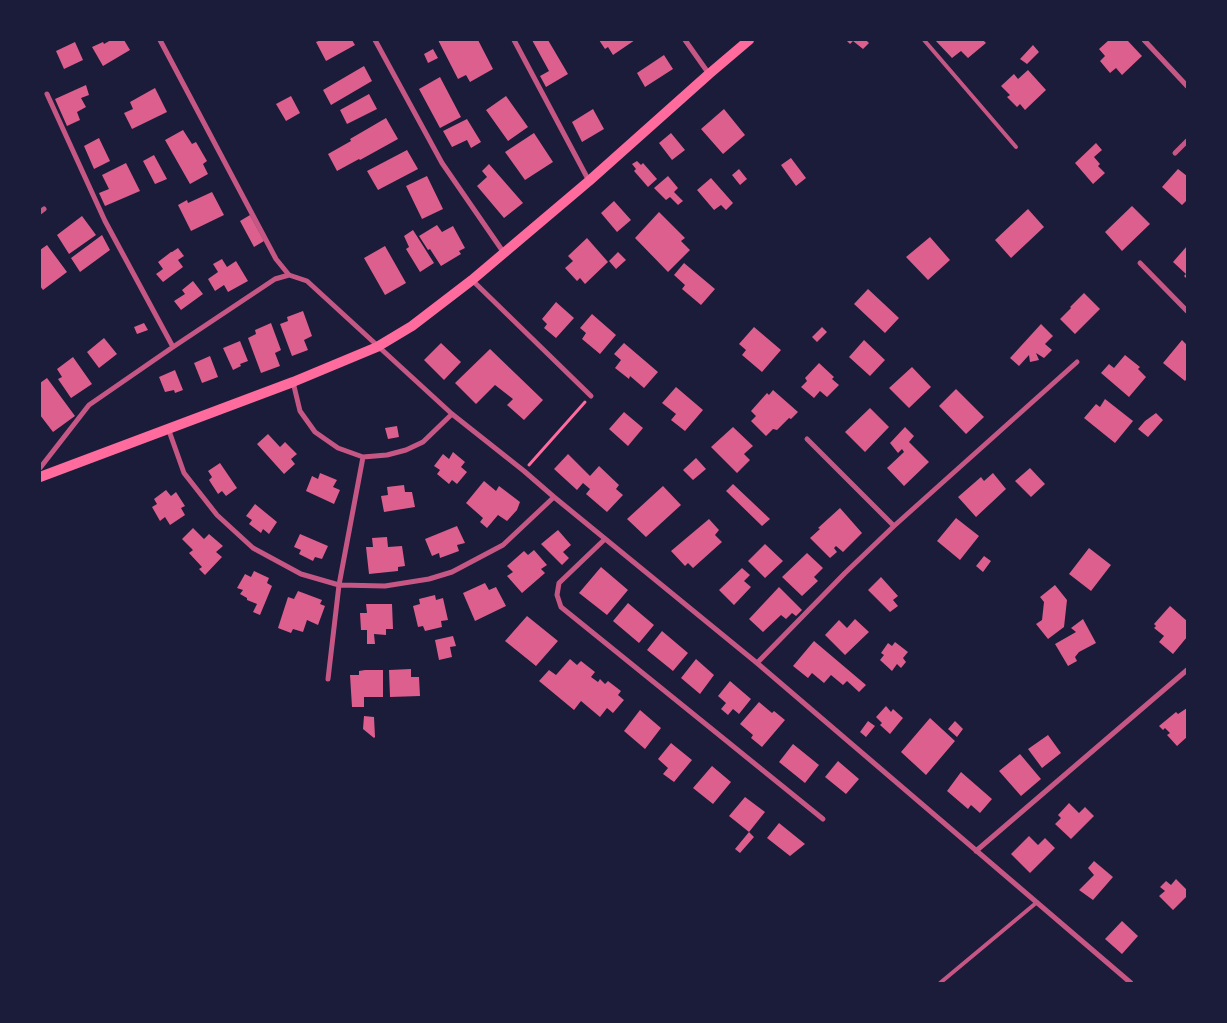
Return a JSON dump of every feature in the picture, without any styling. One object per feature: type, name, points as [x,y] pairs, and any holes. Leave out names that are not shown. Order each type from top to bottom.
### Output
[{"type":"main road","points":[[40,477],[293,382],[377,346],[412,326],[472,280],[589,181],[749,40]]},
{"type":"street","points":[[160,40],[276,259],[289,275],[307,281],[452,414],[757,663],[1130,983]]},
{"type":"street","points":[[375,40],[442,163],[504,253]]},
{"type":"street","points":[[514,40],[589,181]]},
{"type":"street","points":[[685,40],[709,74]]},
{"type":"street","points":[[1144,40],[1187,86]]},
{"type":"street","points":[[47,94],[105,221],[173,347]]},
{"type":"street","points":[[1174,153],[1187,141]]},
{"type":"street","points":[[1140,263],[1187,311]]},
{"type":"street","points":[[40,468],[89,405],[275,279],[289,275]]},
{"type":"street","points":[[472,280],[591,396]]},
{"type":"street","points":[[757,663],[894,526],[1077,362]]},
{"type":"street","points":[[293,382],[300,411],[315,432],[338,448],[363,457],[387,455],[406,450],[422,442],[452,414]]},
{"type":"street","points":[[168,428],[184,473],[217,515],[253,548],[300,574],[339,585],[385,586],[429,579],[452,572],[503,545],[554,497]]},
{"type":"street","points":[[806,439],[894,526]]},
{"type":"street","points":[[328,679],[339,585],[363,457]]},
{"type":"street","points":[[605,538],[558,583],[556,595],[561,607],[824,819]]},
{"type":"street","points":[[976,851],[1187,670]]},
{"type":"lane","points":[[924,40],[1016,148]]},
{"type":"lane","points":[[940,983],[1036,903]]},
{"type":"path","points":[[524,471],[591,396]]},
{"type":"building","points":[[111,40],[124,40],[130,50],[103,66],[92,47]]},
{"type":"building","points":[[321,40],[352,40],[355,45],[326,61],[316,42]]},
{"type":"building","points":[[438,40],[478,40],[493,69],[470,82],[466,75],[458,79]]},
{"type":"building","points":[[532,40],[548,40],[568,74],[546,87],[540,76],[549,71]]},
{"type":"building","points":[[599,40],[635,40],[613,55],[608,47],[605,49]]},
{"type":"building","points":[[846,40],[866,40],[869,43],[863,49],[853,41],[850,44]]},
{"type":"building","points":[[935,40],[983,40],[986,43],[968,58],[961,51],[952,58]]},
{"type":"building","points":[[1109,40],[1127,40],[1142,56],[1122,75],[1116,68],[1110,73],[1100,61],[1105,56],[1099,49]]},
{"type":"building","points":[[75,42],[83,60],[64,69],[56,51]]},
{"type":"building","points":[[1033,45],[1039,52],[1027,64],[1020,59]]},
{"type":"building","points":[[433,49],[438,58],[428,63],[424,54]]},
{"type":"building","points":[[664,55],[673,69],[645,87],[637,73]]},
{"type":"building","points":[[364,66],[372,81],[331,105],[323,90]]},
{"type":"building","points":[[1028,70],[1046,90],[1025,110],[1020,104],[1017,107],[1007,97],[1010,95],[1001,86],[1014,74],[1018,79]]},
{"type":"building","points":[[440,77],[461,117],[440,128],[419,89]]},
{"type":"building","points":[[86,85],[89,95],[81,98],[86,107],[77,112],[80,120],[67,126],[55,99]]},
{"type":"building","points":[[155,88],[167,112],[132,129],[124,113],[133,109],[130,102]]},
{"type":"building","points":[[369,94],[377,109],[347,124],[340,110]]},
{"type":"building","points":[[291,96],[300,113],[286,121],[276,104]]},
{"type":"building","points":[[506,96],[528,127],[508,141],[486,110]]},
{"type":"building","points":[[593,109],[604,129],[582,142],[572,122]]},
{"type":"building","points":[[724,109],[745,135],[723,154],[701,129]]},
{"type":"building","points":[[386,118],[398,139],[337,171],[328,154]]},
{"type":"building","points":[[467,119],[481,142],[471,148],[467,140],[452,147],[443,131]]},
{"type":"building","points":[[183,130],[192,144],[196,142],[207,161],[203,164],[208,174],[190,184],[165,140]]},
{"type":"building","points":[[534,133],[553,162],[525,180],[505,152]]},
{"type":"building","points":[[671,133],[685,150],[672,160],[659,143]]},
{"type":"building","points":[[99,138],[110,161],[94,169],[84,146]]},
{"type":"building","points":[[1096,143],[1102,150],[1094,157],[1100,164],[1098,166],[1105,173],[1093,184],[1075,163]]},
{"type":"building","points":[[407,150],[418,169],[378,190],[367,171]]},
{"type":"building","points":[[154,155],[167,179],[155,184],[143,161]]},
{"type":"building","points":[[791,158],[806,178],[796,186],[781,165]]},
{"type":"building","points":[[637,161],[641,165],[643,163],[657,179],[648,187],[634,171],[636,169],[632,164]]},
{"type":"building","points":[[126,163],[140,191],[105,206],[99,193],[109,189],[102,175]]},
{"type":"building","points":[[489,164],[523,203],[504,218],[477,186],[487,177],[482,171]]},
{"type":"building","points":[[739,169],[747,179],[740,185],[732,175]]},
{"type":"building","points":[[1178,169],[1187,176],[1187,200],[1182,205],[1162,187]]},
{"type":"building","points":[[427,176],[443,209],[422,219],[406,186]]},
{"type":"building","points":[[668,176],[678,188],[674,192],[683,201],[678,205],[670,197],[666,200],[654,188]]},
{"type":"building","points":[[711,178],[733,203],[726,210],[721,205],[714,210],[697,190]]},
{"type":"building","points":[[212,192],[224,215],[191,231],[178,205],[187,200],[188,203]]},
{"type":"building","points":[[614,201],[631,220],[617,232],[601,213]]},
{"type":"building","points":[[1132,206],[1150,224],[1122,251],[1105,232]]},
{"type":"building","points":[[1028,209],[1044,227],[1011,258],[995,240]]},
{"type":"building","points":[[659,212],[685,238],[681,241],[690,250],[668,272],[635,238]]},
{"type":"building","points":[[250,215],[264,241],[254,247],[240,221]]},
{"type":"building","points":[[82,216],[96,235],[69,254],[57,235]]},
{"type":"building","points":[[437,225],[442,232],[453,226],[465,248],[459,251],[461,254],[441,266],[419,236]]},
{"type":"building","points":[[413,230],[434,263],[420,272],[406,249],[409,247],[404,236]]},
{"type":"building","points":[[102,235],[110,250],[80,272],[71,258]]},
{"type":"building","points":[[930,237],[950,260],[928,280],[906,257]]},
{"type":"building","points":[[587,238],[608,262],[585,284],[580,278],[577,281],[565,268],[573,261],[568,256]]},
{"type":"building","points":[[47,245],[67,272],[43,290],[40,286],[40,250]]},
{"type":"building","points":[[385,246],[406,283],[385,295],[364,258]]},
{"type":"building","points":[[1187,246],[1187,279],[1184,276],[1186,274],[1173,262]]},
{"type":"building","points":[[178,248],[184,256],[178,260],[183,267],[163,282],[156,274],[163,269],[158,262]]},
{"type":"building","points":[[618,252],[626,260],[616,269],[609,261]]},
{"type":"building","points":[[222,259],[227,267],[236,261],[248,281],[228,292],[224,285],[215,291],[208,279],[218,272],[213,264]]},
{"type":"building","points":[[684,263],[715,289],[701,305],[682,289],[685,285],[674,275]]},
{"type":"building","points":[[193,281],[203,294],[181,310],[174,301],[185,294],[182,290]]},
{"type":"building","points":[[868,289],[899,318],[885,333],[854,304]]},
{"type":"building","points":[[1084,293],[1100,309],[1075,334],[1060,319]]},
{"type":"building","points":[[556,302],[574,318],[556,338],[544,328],[547,324],[542,319]]},
{"type":"building","points":[[303,311],[312,336],[304,340],[308,350],[292,356],[280,324],[288,321],[287,317]]},
{"type":"building","points":[[592,314],[616,335],[600,354],[582,339],[586,333],[580,328]]},
{"type":"building","points":[[144,323],[148,330],[137,334],[134,327]]},
{"type":"building","points":[[271,323],[281,350],[275,353],[280,366],[261,373],[248,338],[256,334],[255,330]]},
{"type":"building","points":[[1041,324],[1053,336],[1045,344],[1052,350],[1044,358],[1036,353],[1039,360],[1030,362],[1029,355],[1019,366],[1010,358]]},
{"type":"building","points":[[754,327],[781,350],[762,372],[742,355],[746,350],[739,344]]},
{"type":"building","points":[[822,327],[827,332],[817,342],[812,337]]},
{"type":"building","points":[[104,338],[117,354],[99,368],[87,352]]},
{"type":"building","points":[[864,340],[885,360],[870,376],[849,357]]},
{"type":"building","points":[[1182,340],[1187,345],[1187,378],[1185,381],[1163,363]]},
{"type":"building","points":[[240,341],[248,361],[240,364],[241,366],[233,370],[223,348]]},
{"type":"building","points":[[441,343],[461,362],[444,380],[424,360]]},
{"type":"building","points":[[624,343],[658,372],[644,388],[630,376],[629,379],[615,368],[621,360],[614,354]]},
{"type":"building","points":[[490,349],[543,400],[524,420],[507,405],[513,399],[495,385],[476,404],[455,383]]},
{"type":"building","points":[[1125,355],[1140,367],[1138,369],[1146,377],[1129,397],[1101,373],[1109,364],[1114,368]]},
{"type":"building","points":[[210,356],[218,377],[202,383],[194,363]]},
{"type":"building","points":[[73,357],[92,384],[71,398],[58,379],[62,377],[57,369]]},
{"type":"building","points":[[819,363],[834,377],[832,379],[839,385],[827,397],[820,391],[814,398],[801,387],[807,381],[805,378]]},
{"type":"building","points":[[912,367],[931,387],[909,408],[889,388]]},
{"type":"building","points":[[175,370],[183,390],[175,393],[174,390],[165,392],[159,377]]},
{"type":"building","points":[[47,378],[75,416],[53,432],[40,415],[40,383]]},
{"type":"building","points":[[676,387],[703,410],[685,431],[671,420],[676,414],[662,403]]},
{"type":"building","points":[[956,389],[984,417],[966,434],[939,406]]},
{"type":"building","points":[[773,390],[798,412],[777,430],[773,429],[766,436],[751,421],[756,416],[751,411],[767,393],[769,395]]},
{"type":"building","points":[[1105,399],[1133,421],[1115,443],[1084,418],[1096,404],[1100,407]]},
{"type":"building","points":[[870,408],[889,427],[865,452],[845,432]]},
{"type":"building","points":[[624,412],[643,428],[628,446],[609,429]]},
{"type":"building","points":[[1156,413],[1163,420],[1148,437],[1138,429]]},
{"type":"building","points":[[397,426],[399,437],[388,439],[385,428]]},
{"type":"building","points":[[733,427],[753,446],[744,454],[750,460],[737,473],[711,447]]},
{"type":"building","points":[[905,427],[914,436],[909,442],[929,462],[904,486],[887,468],[904,452],[902,449],[898,453],[890,443]]},
{"type":"building","points":[[268,434],[280,447],[285,442],[297,454],[291,459],[295,464],[284,474],[257,444]]},
{"type":"building","points":[[453,452],[465,462],[461,467],[467,472],[457,484],[452,480],[449,484],[437,474],[440,470],[434,466],[443,454],[449,459]]},
{"type":"building","points":[[568,454],[590,476],[599,466],[619,485],[616,489],[623,495],[607,512],[586,494],[590,489],[583,483],[577,490],[554,469]]},
{"type":"building","points":[[696,458],[706,469],[693,480],[683,470]]},
{"type":"building","points":[[220,463],[237,488],[226,496],[222,491],[218,494],[209,480],[212,477],[208,471]]},
{"type":"building","points":[[1030,468],[1045,484],[1031,497],[1015,481]]},
{"type":"building","points":[[320,473],[337,480],[333,487],[340,490],[334,504],[306,491],[312,476],[318,479]]},
{"type":"building","points":[[993,473],[1006,489],[976,517],[958,497],[981,477],[984,481]]},
{"type":"building","points":[[484,481],[496,491],[499,486],[520,502],[517,510],[507,521],[498,515],[487,528],[480,522],[483,518],[466,503]]},
{"type":"building","points":[[733,484],[770,519],[762,526],[726,491]]},
{"type":"building","points":[[404,485],[405,492],[412,492],[415,507],[384,512],[381,496],[388,495],[387,487]]},
{"type":"building","points":[[663,486],[681,505],[646,537],[627,519]]},
{"type":"building","points":[[166,490],[171,496],[176,492],[185,506],[181,508],[185,515],[170,525],[165,517],[160,521],[152,507],[157,504],[154,499]]},
{"type":"building","points":[[255,504],[277,522],[269,534],[263,529],[261,533],[249,524],[252,520],[246,516]]},
{"type":"building","points":[[840,508],[862,533],[843,552],[836,546],[834,548],[837,552],[830,558],[810,538]]},
{"type":"building","points":[[956,518],[979,536],[960,560],[937,541]]},
{"type":"building","points":[[709,519],[719,530],[715,535],[722,542],[693,568],[688,563],[685,566],[671,551]]},
{"type":"building","points":[[457,526],[465,543],[457,545],[459,551],[440,558],[439,553],[432,556],[425,539]]},
{"type":"building","points":[[193,528],[204,539],[209,534],[223,546],[216,552],[222,557],[205,575],[199,569],[202,567],[189,553],[193,550],[182,539]]},
{"type":"building","points":[[558,530],[571,545],[563,552],[569,558],[562,565],[541,544]]},
{"type":"building","points":[[300,534],[328,546],[322,559],[315,557],[313,561],[299,554],[301,550],[294,547]]},
{"type":"building","points":[[387,537],[388,547],[402,546],[405,566],[398,567],[398,571],[369,574],[366,547],[373,547],[372,538]]},
{"type":"building","points":[[765,544],[783,561],[765,578],[748,561]]},
{"type":"building","points":[[1089,548],[1111,565],[1091,591],[1069,574]]},
{"type":"building","points":[[534,550],[547,565],[541,569],[545,573],[522,593],[507,576],[513,572],[507,566],[524,551],[528,555]]},
{"type":"building","points":[[807,553],[823,568],[814,577],[818,581],[802,596],[782,577]]},
{"type":"building","points":[[984,556],[991,561],[983,572],[976,566]]},
{"type":"building","points":[[601,567],[628,590],[607,615],[579,593]]},
{"type":"building","points":[[742,568],[750,575],[744,581],[751,587],[734,605],[719,590]]},
{"type":"building","points":[[254,571],[269,578],[267,583],[272,586],[260,615],[253,612],[257,604],[247,600],[247,598],[240,594],[243,590],[237,588],[245,574],[251,577]]},
{"type":"building","points":[[881,577],[898,596],[893,600],[898,606],[890,612],[868,590]]},
{"type":"building","points":[[485,583],[489,590],[496,587],[506,606],[475,621],[463,593]]},
{"type":"building","points":[[1055,585],[1067,600],[1064,627],[1048,639],[1036,624],[1042,620],[1044,602],[1040,597]]},
{"type":"building","points":[[779,587],[802,610],[796,616],[792,613],[786,619],[781,615],[763,632],[749,619]]},
{"type":"building","points":[[298,591],[322,600],[320,604],[325,606],[318,625],[307,620],[303,632],[293,629],[291,633],[278,628],[288,597],[294,599]]},
{"type":"building","points":[[435,595],[436,600],[443,598],[448,620],[441,621],[442,627],[425,631],[423,626],[418,627],[413,606],[420,604],[419,599]]},
{"type":"building","points":[[628,603],[654,625],[639,643],[613,621]]},
{"type":"building","points":[[366,604],[392,604],[393,629],[386,629],[386,635],[374,634],[375,644],[367,644],[367,630],[361,630],[360,613],[367,613]]},
{"type":"building","points":[[1170,606],[1187,621],[1187,637],[1173,654],[1159,642],[1164,636],[1154,628],[1156,626],[1154,624]]},
{"type":"building","points":[[527,616],[558,641],[536,666],[505,641]]},
{"type":"building","points":[[855,619],[869,632],[845,655],[825,635],[839,620],[847,628]]},
{"type":"building","points":[[1083,619],[1096,643],[1079,652],[1075,657],[1077,661],[1068,666],[1055,644],[1076,632],[1071,628]]},
{"type":"building","points":[[662,631],[688,653],[673,671],[647,650]]},
{"type":"building","points":[[453,636],[456,646],[450,647],[452,657],[439,660],[435,640]]},
{"type":"building","points":[[814,641],[866,685],[859,692],[847,681],[843,685],[831,675],[824,683],[812,673],[808,678],[793,666]]},
{"type":"building","points":[[895,642],[908,652],[903,658],[906,662],[901,668],[897,664],[892,671],[880,660],[884,655],[881,653],[888,643],[892,646]]},
{"type":"building","points":[[570,659],[577,665],[581,661],[595,672],[591,677],[598,682],[600,679],[605,684],[608,681],[621,691],[618,695],[624,700],[613,713],[607,708],[600,717],[581,701],[574,710],[539,681],[549,670],[556,675]]},
{"type":"building","points":[[696,659],[714,675],[700,694],[681,678]]},
{"type":"building","points":[[411,669],[411,677],[419,677],[420,696],[390,697],[389,670]]},
{"type":"building","points":[[383,670],[383,697],[364,697],[364,707],[352,707],[350,675],[359,675],[359,671]]},
{"type":"building","points":[[730,681],[751,699],[739,714],[733,709],[728,715],[721,709],[726,703],[718,696]]},
{"type":"building","points":[[759,702],[772,713],[774,711],[785,720],[762,747],[751,738],[753,735],[740,724]]},
{"type":"building","points":[[886,706],[891,712],[893,709],[903,718],[890,734],[880,725],[882,723],[876,717]]},
{"type":"building","points":[[1187,708],[1187,737],[1177,746],[1167,735],[1170,733],[1165,728],[1163,730],[1159,726],[1176,712],[1178,714]]},
{"type":"building","points":[[640,710],[661,728],[645,749],[624,731]]},
{"type":"building","points":[[364,716],[374,717],[374,738],[363,729]]},
{"type":"building","points":[[930,718],[955,741],[926,775],[901,752]]},
{"type":"building","points":[[868,721],[875,726],[866,737],[860,732]]},
{"type":"building","points":[[955,721],[963,729],[957,737],[948,729]]},
{"type":"building","points":[[1048,735],[1061,753],[1042,768],[1028,749]]},
{"type":"building","points":[[671,743],[692,760],[674,782],[663,774],[668,768],[658,759]]},
{"type":"building","points":[[793,744],[819,765],[805,783],[779,762]]},
{"type":"building","points":[[1020,754],[1041,779],[1021,796],[999,771]]},
{"type":"building","points":[[838,761],[859,779],[846,794],[825,777]]},
{"type":"building","points":[[712,766],[731,782],[713,804],[693,788]]},
{"type":"building","points":[[961,772],[992,799],[980,813],[971,805],[968,809],[947,791]]},
{"type":"building","points":[[745,797],[765,812],[749,832],[729,816]]},
{"type":"building","points":[[1069,803],[1079,813],[1085,807],[1094,816],[1071,839],[1055,824],[1061,818],[1058,815]]},
{"type":"building","points":[[779,823],[805,844],[790,856],[767,838]]},
{"type":"building","points":[[749,832],[754,837],[740,853],[735,849]]},
{"type":"building","points":[[1029,836],[1038,845],[1045,838],[1055,848],[1030,873],[1011,854]]},
{"type":"building","points":[[1094,861],[1113,877],[1093,900],[1079,890],[1094,875],[1088,868]]},
{"type":"building","points":[[1176,879],[1187,890],[1187,896],[1173,910],[1159,896],[1165,891],[1160,887],[1166,881],[1171,885]]},
{"type":"building","points":[[1122,921],[1138,936],[1122,954],[1105,939]]}]
